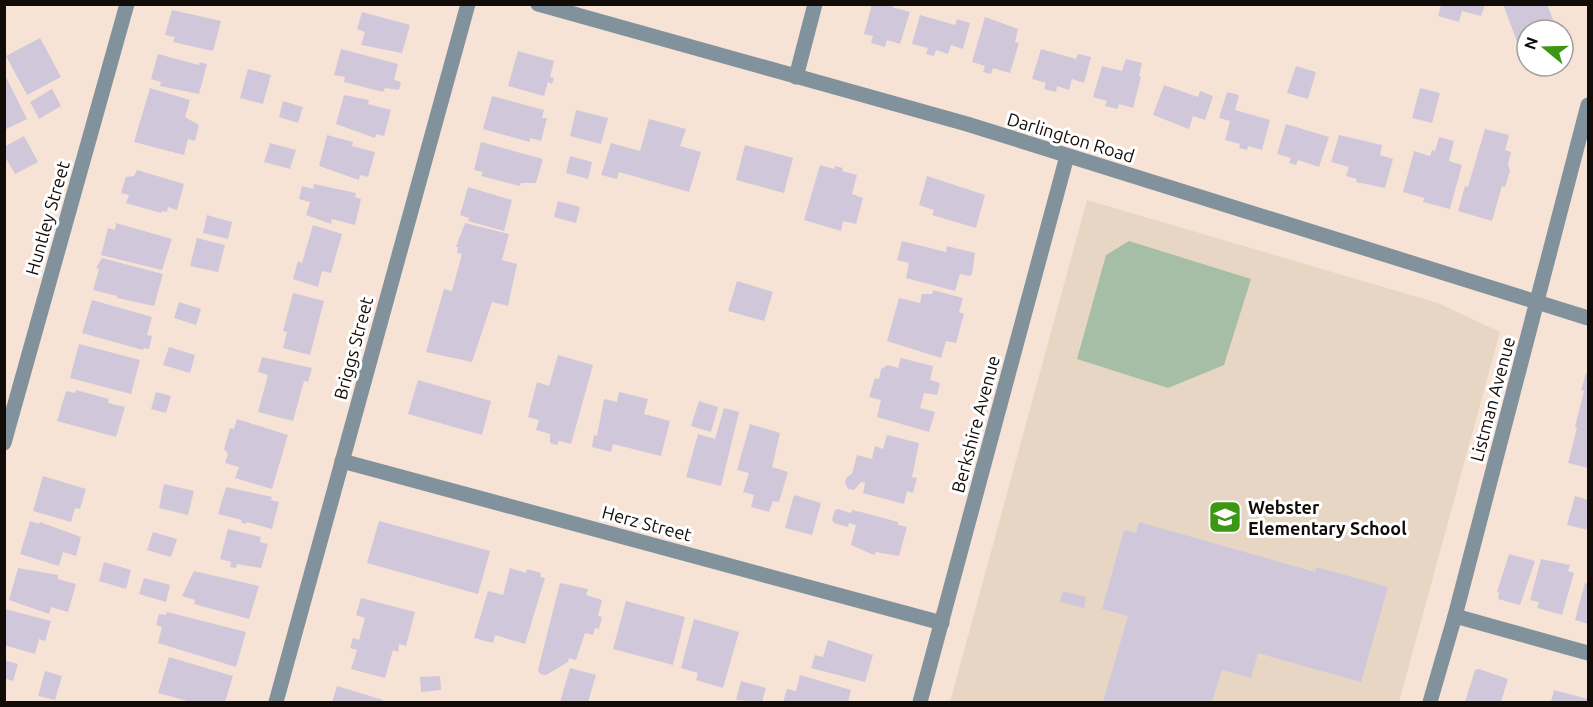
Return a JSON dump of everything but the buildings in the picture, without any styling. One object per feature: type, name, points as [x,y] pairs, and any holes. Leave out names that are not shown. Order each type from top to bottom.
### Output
[{"type":"street","name":"Huntley Street","points":[[4,443],[12,390],[127,4]]},
{"type":"street","name":"Briggs Street","points":[[276,702],[468,4]]},
{"type":"street","name":"Darlington Road","points":[[538,4],[967,124],[1588,318]]},
{"type":"street","points":[[796,77],[815,4]]},
{"type":"street","name":"Listman Avenue","points":[[1429,702],[1455,616],[1588,105]]},
{"type":"street","name":"Berkshire Avenue","points":[[920,702],[1066,156]]},
{"type":"street","name":"Herz Street","points":[[342,461],[942,623]]},
{"type":"street","points":[[1455,616],[1588,653]]},
{"type":"shaded area","name":"Webster Elementary School","points":[[1087,200],[1438,303],[1500,332],[1399,702],[950,702]]},
{"type":"green space","points":[[1129,241],[1251,279],[1224,365],[1168,388],[1077,359],[1106,255]]},
{"type":"place","name":"Webster Elementary School","points":[[1225,517]]}]
